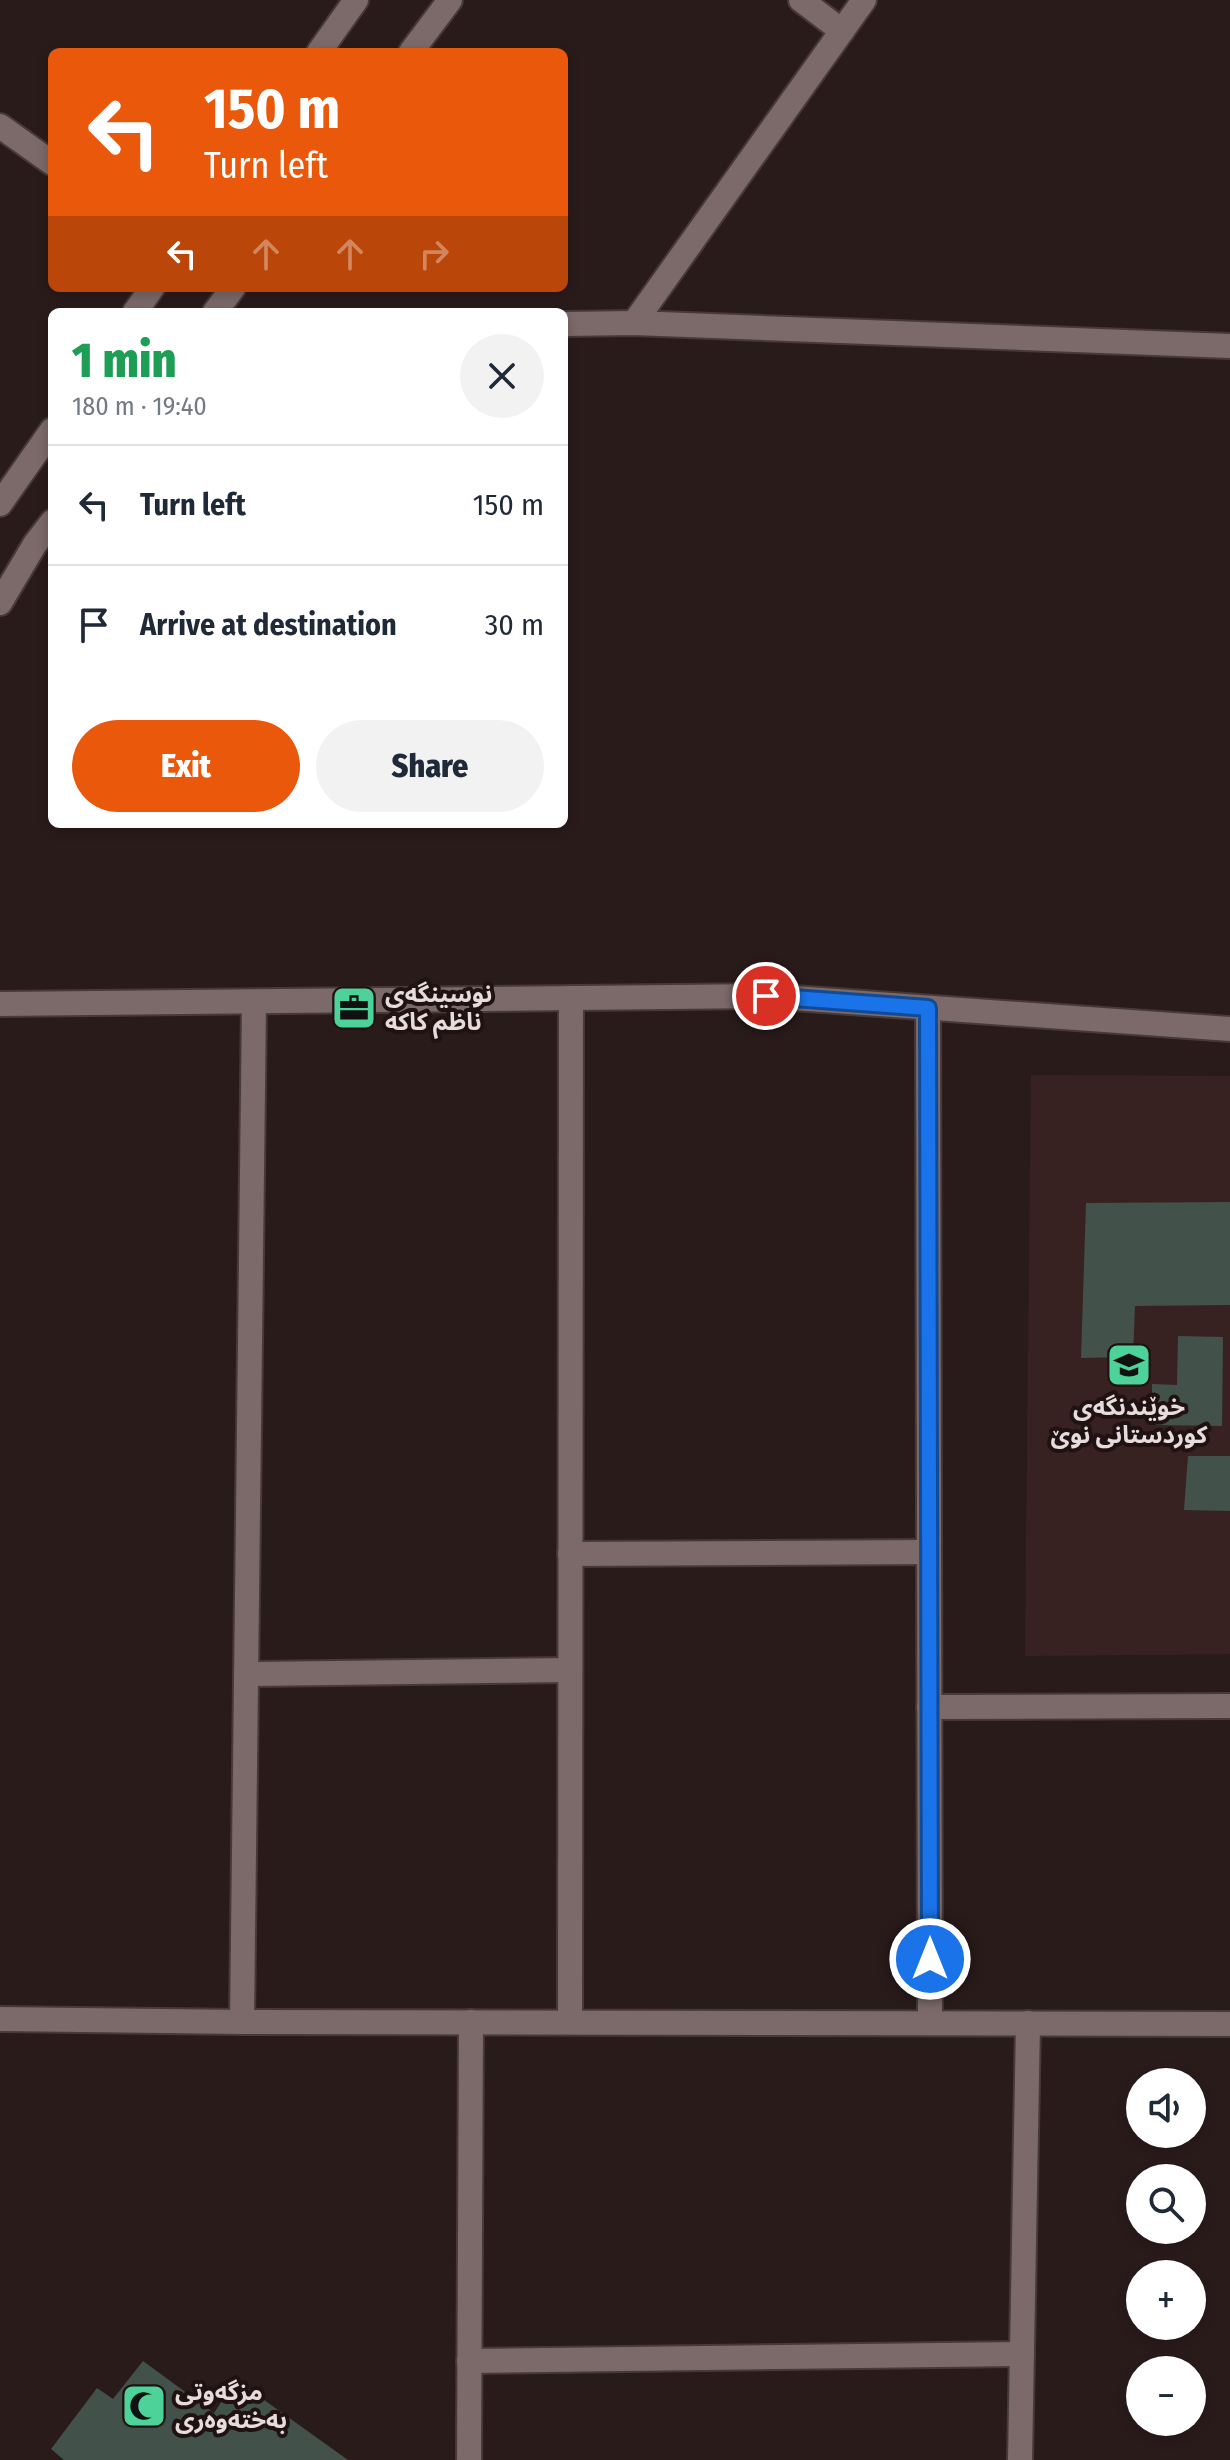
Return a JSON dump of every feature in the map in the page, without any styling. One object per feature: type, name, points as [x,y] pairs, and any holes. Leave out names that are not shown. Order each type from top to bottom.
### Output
[{"type":"street","points":[[322,48],[356,0]]},
{"type":"street","points":[[414,48],[450,0]]},
{"type":"street","points":[[801,0],[842,31]]},
{"type":"street","points":[[634,323],[864,0]]},
{"type":"street","points":[[0,126],[48,160]]},
{"type":"street","points":[[568,324],[634,323],[1230,346]]},
{"type":"street","points":[[0,504],[48,436]]},
{"type":"street","points":[[0,603],[48,527]]},
{"type":"street","points":[[0,1004],[766,996],[1230,1029]]},
{"type":"street","points":[[570,2022],[571,998]]},
{"type":"street","points":[[242,2022],[254,1002]]},
{"type":"street","points":[[928,1008],[930,2023]]},
{"type":"street","points":[[570,1554],[929,1552]]},
{"type":"street","points":[[246,1674],[570,1670]]},
{"type":"street","points":[[929,1707],[1230,1706]]},
{"type":"street","points":[[0,2019],[1230,2024]]},
{"type":"street","points":[[469,2460],[471,2022]]},
{"type":"street","points":[[1020,2460],[1028,2023]]},
{"type":"street","points":[[469,2361],[1022,2354]]},
{"type":"shaded area","name":"خوێندنگەی کوردستانی نوێ","points":[[1031,1075],[1230,1076],[1230,1654],[1025,1656]]},
{"type":"building","points":[[1230,1202],[1230,1305],[1135,1306],[1133,1357],[1081,1358],[1086,1203]]},
{"type":"building","points":[[1178,1336],[1223,1337],[1222,1426],[1152,1425],[1152,1384],[1177,1385]]},
{"type":"building","points":[[1188,1456],[1230,1456],[1230,1511],[1184,1510]]},
{"type":"building","name":"مزگەوتی بەختەوەری","points":[[143,2361],[214,2413],[236,2380],[348,2460],[64,2460],[51,2449],[97,2388],[113,2399]]},
{"type":"place","name":"نوسینگەی ناظم کاکە","points":[[354,1008]]},
{"type":"place","name":"خوێندنگەی کوردستانی نوێ","points":[[1129,1365]]},
{"type":"place","name":"مزگەوتی بەختەوەری","points":[[144,2406]]},
{"type":"route","points":[[766,996],[928,1008],[930,1959]]}]
